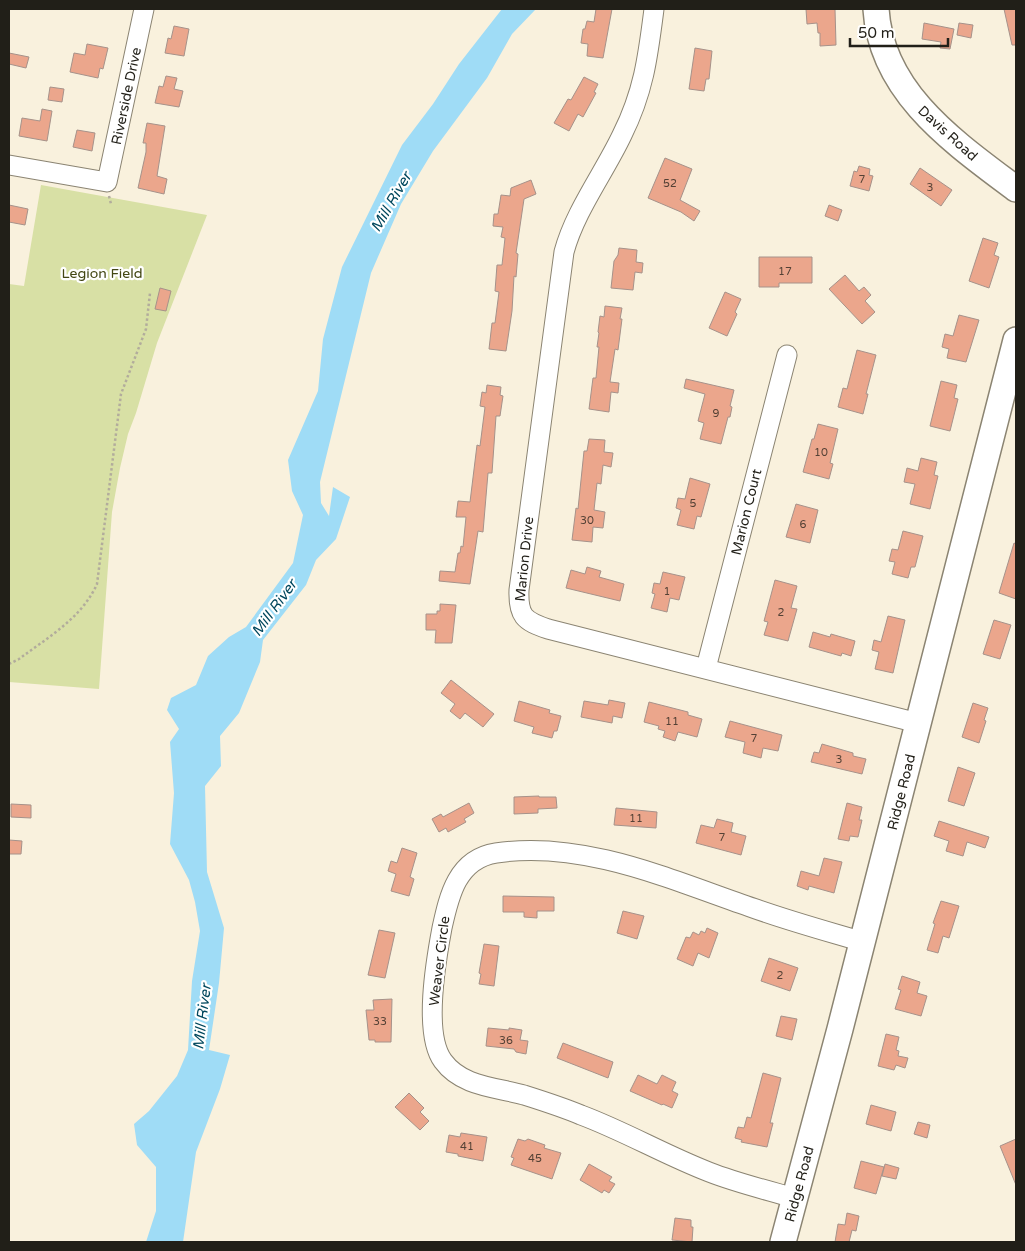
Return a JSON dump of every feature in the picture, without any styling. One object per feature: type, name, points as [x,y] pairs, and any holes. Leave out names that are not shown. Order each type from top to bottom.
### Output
[{"type":"main road","name":"Davis Road","points":[[876,9],[878,29],[886,55],[897,79],[912,100],[943,132],[1016,190]]},
{"type":"main road","name":"Ridge Road","points":[[783,1242],[863,942],[1016,340]]},
{"type":"street","name":"Riverside Drive","points":[[108,189],[144,9]]},
{"type":"street","name":"Marion Drive","points":[[654,9],[644,78],[634,108],[622,137],[576,221],[564,252],[518,601],[520,612],[530,624],[918,723]]},
{"type":"street","points":[[9,165],[108,189]]},
{"type":"street","name":"Marion Court","points":[[706,668],[787,355]]},
{"type":"street","name":"Weaver Circle","points":[[795,1198],[715,1174],[585,1116],[542,1100],[470,1082],[454,1072],[442,1060],[435,1041],[432,1018],[438,947],[447,905],[454,884],[462,870],[476,860],[493,854],[516,851],[572,854],[618,863],[693,886],[804,925],[863,942]]},
{"type":"path","points":[[108,189],[111,204]]},
{"type":"path","points":[[9,664],[19,660],[73,618],[91,596],[96,584],[121,394],[146,329],[150,293]]},
{"type":"green space","name":"Legion Field","points":[[41,185],[207,215],[157,343],[128,434],[120,468],[112,512],[99,689],[9,682],[9,284],[24,286]]},
{"type":"water","name":"Mill River","points":[[502,9],[536,9],[512,34],[487,78],[433,151],[401,204],[371,273],[320,482],[321,503],[329,516],[333,487],[350,497],[336,539],[316,560],[306,585],[263,640],[260,662],[239,713],[220,736],[221,766],[205,786],[207,872],[224,928],[219,983],[209,1050],[230,1055],[220,1089],[196,1152],[183,1242],[146,1242],[156,1211],[156,1167],[137,1145],[134,1124],[149,1111],[177,1076],[188,1050],[192,981],[200,931],[189,880],[170,844],[174,793],[170,742],[179,729],[167,710],[171,698],[196,685],[208,656],[229,637],[246,627],[293,563],[303,515],[292,491],[288,460],[318,391],[323,339],[342,267],[402,145],[433,104],[459,64]]},
{"type":"building","points":[[596,9],[612,9],[603,58],[587,56],[588,44],[581,43],[583,29],[585,29],[587,21],[594,22]]},
{"type":"building","points":[[806,9],[835,9],[836,45],[820,46],[820,33],[818,33],[817,23],[807,24]]},
{"type":"building","points":[[1004,9],[1016,9],[1016,45],[1012,45]]},
{"type":"building","points":[[924,23],[954,29],[950,49],[940,48],[941,42],[922,39]]},
{"type":"building","points":[[959,23],[973,25],[971,38],[957,35]]},
{"type":"building","points":[[174,26],[189,29],[184,56],[165,53],[168,38],[171,39]]},
{"type":"building","points":[[87,44],[108,48],[103,69],[100,68],[98,78],[70,72],[74,53],[85,55]]},
{"type":"building","points":[[695,48],[712,51],[709,79],[706,79],[704,91],[689,89]]},
{"type":"building","points":[[9,53],[29,57],[26,68],[9,64]]},
{"type":"building","points":[[166,76],[177,78],[174,89],[183,91],[179,107],[155,103],[159,86],[163,87]]},
{"type":"building","points":[[584,77],[598,84],[594,92],[596,93],[583,117],[578,114],[569,131],[554,123],[568,99],[571,100]]},
{"type":"building","points":[[50,87],[64,89],[62,102],[48,100]]},
{"type":"building","points":[[42,109],[52,111],[47,141],[19,136],[22,118],[40,121]]},
{"type":"building","points":[[147,123],[165,126],[157,176],[167,179],[164,194],[138,188],[146,152],[146,143],[143,143]]},
{"type":"building","points":[[77,130],[95,133],[92,151],[73,147]]},
{"type":"building","points":[[665,158],[692,169],[680,200],[700,211],[694,221],[681,212],[648,198]]},
{"type":"building","points":[[859,166],[870,169],[869,175],[873,176],[869,191],[850,186],[854,171],[857,172]]},
{"type":"building","points":[[920,168],[952,190],[941,206],[910,184]]},
{"type":"building","points":[[531,180],[536,194],[524,199],[516,253],[518,254],[516,277],[514,276],[512,311],[506,351],[489,349],[492,323],[495,323],[499,292],[495,291],[497,265],[502,265],[505,238],[501,237],[503,227],[493,226],[494,214],[498,214],[501,195],[510,196],[511,188]]},
{"type":"building","points":[[9,205],[28,209],[25,225],[9,222]]},
{"type":"building","points":[[829,205],[842,210],[838,221],[825,216]]},
{"type":"building","points":[[983,238],[998,243],[994,255],[999,257],[989,288],[969,281]]},
{"type":"building","points":[[619,248],[637,250],[636,262],[643,263],[642,273],[635,272],[633,290],[611,288],[614,261],[618,255]]},
{"type":"building","points":[[759,257],[812,257],[812,283],[779,283],[779,287],[759,287]]},
{"type":"building","points":[[845,275],[859,291],[864,287],[871,295],[865,301],[875,312],[862,324],[829,289]]},
{"type":"building","points":[[160,288],[171,291],[166,311],[155,309]]},
{"type":"building","points":[[725,292],[741,299],[735,312],[737,314],[727,336],[709,328]]},
{"type":"building","points":[[605,306],[622,308],[618,350],[615,349],[610,382],[619,383],[618,393],[611,392],[609,412],[589,409],[593,378],[596,378],[600,316],[604,317]]},
{"type":"building","points":[[959,315],[979,320],[966,362],[947,358],[949,349],[942,347],[945,334],[953,336]]},
{"type":"building","points":[[857,350],[876,355],[863,414],[838,407],[843,388],[847,389]]},
{"type":"building","points":[[686,379],[734,390],[730,406],[732,407],[730,417],[728,417],[721,444],[700,439],[704,423],[698,421],[705,394],[684,388]]},
{"type":"building","points":[[941,381],[957,385],[954,398],[958,399],[950,431],[930,426]]},
{"type":"building","points":[[487,385],[501,387],[500,395],[503,396],[500,416],[496,416],[492,473],[488,473],[483,532],[478,531],[470,584],[439,581],[440,571],[455,572],[458,553],[460,553],[461,546],[463,547],[466,517],[456,517],[458,501],[470,502],[477,445],[480,446],[485,407],[480,406],[482,392],[486,393]]},
{"type":"building","points":[[818,424],[838,429],[830,463],[833,464],[829,479],[803,472]]},
{"type":"building","points":[[589,439],[605,440],[604,452],[613,453],[611,467],[603,465],[601,484],[597,483],[594,510],[605,512],[603,528],[593,527],[592,542],[572,540],[576,508],[578,509],[584,451],[587,451]]},
{"type":"building","points":[[921,458],[937,462],[934,475],[938,476],[930,509],[910,504],[915,484],[904,482],[907,468],[918,471]]},
{"type":"building","points":[[690,478],[710,484],[701,517],[697,516],[694,529],[677,525],[681,510],[676,508],[678,498],[685,499]]},
{"type":"building","points":[[796,504],[818,510],[810,543],[786,537]]},
{"type":"building","points":[[903,531],[923,536],[915,567],[911,567],[908,578],[892,574],[895,562],[889,561],[892,549],[898,550]]},
{"type":"building","points":[[1014,543],[1016,544],[1016,599],[999,593]]},
{"type":"building","points":[[587,567],[601,571],[599,577],[624,584],[620,601],[566,588],[571,570],[585,574]]},
{"type":"building","points":[[663,572],[685,577],[679,600],[670,598],[667,612],[651,608],[655,594],[652,593],[654,583],[660,584]]},
{"type":"building","points":[[775,580],[797,586],[791,608],[797,609],[788,641],[764,635],[768,622],[764,621]]},
{"type":"building","points":[[440,604],[456,605],[452,643],[435,643],[436,630],[426,630],[426,614],[437,614],[437,611],[440,611]]},
{"type":"building","points":[[888,616],[905,620],[893,673],[875,669],[879,652],[872,650],[874,640],[881,642]]},
{"type":"building","points":[[994,620],[1011,625],[1000,659],[983,654]]},
{"type":"building","points":[[813,632],[830,637],[831,634],[855,641],[851,656],[842,653],[841,656],[809,647]]},
{"type":"building","points":[[451,680],[494,714],[483,727],[465,713],[460,719],[450,711],[455,704],[441,693]]},
{"type":"building","points":[[609,700],[625,703],[622,718],[613,716],[612,723],[581,717],[584,701],[608,705]]},
{"type":"building","points":[[519,701],[550,710],[549,713],[561,716],[557,731],[554,731],[552,738],[532,733],[534,727],[514,721]]},
{"type":"building","points":[[649,702],[688,712],[688,715],[702,719],[697,737],[678,732],[675,741],[663,737],[665,731],[658,729],[659,726],[644,722]]},
{"type":"building","points":[[973,703],[988,708],[979,743],[962,737]]},
{"type":"building","points":[[730,721],[782,735],[778,751],[763,748],[761,758],[743,753],[745,742],[725,737]]},
{"type":"building","points":[[822,744],[866,759],[862,774],[811,762],[814,752],[819,753]]},
{"type":"building","points":[[958,767],[975,773],[964,806],[948,801]]},
{"type":"building","points":[[514,797],[556,797],[557,808],[538,809],[538,813],[514,814]]},
{"type":"building","points":[[469,803],[474,813],[464,819],[466,822],[448,832],[446,828],[439,832],[432,819],[441,814],[443,817]]},
{"type":"building","points":[[847,803],[862,807],[859,820],[862,820],[858,837],[850,836],[849,841],[838,839]]},
{"type":"building","points":[[11,804],[31,805],[31,818],[11,817]]},
{"type":"building","points":[[616,808],[657,812],[656,828],[614,825]]},
{"type":"building","points":[[717,819],[733,823],[731,832],[746,836],[741,855],[696,843],[701,825],[714,828]]},
{"type":"building","points":[[939,821],[989,837],[985,848],[967,842],[963,856],[946,851],[949,841],[934,836]]},
{"type":"building","points":[[9,840],[22,841],[21,854],[9,854]]},
{"type":"building","points":[[402,848],[417,853],[410,877],[414,879],[409,896],[391,891],[396,874],[388,871],[391,861],[397,863]]},
{"type":"building","points":[[824,858],[842,862],[834,893],[809,886],[808,890],[797,886],[801,871],[819,876]]},
{"type":"building","points":[[503,896],[554,897],[554,911],[537,911],[537,918],[524,917],[524,912],[503,912]]},
{"type":"building","points":[[941,901],[959,906],[949,938],[943,936],[938,953],[927,950],[935,924],[933,923]]},
{"type":"building","points":[[623,911],[644,916],[637,939],[617,933]]},
{"type":"building","points":[[707,928],[718,933],[709,958],[698,953],[693,966],[677,959],[686,937],[690,938],[693,932],[699,935],[701,931],[705,933]]},
{"type":"building","points":[[379,930],[395,933],[385,978],[368,975]]},
{"type":"building","points":[[484,944],[499,946],[494,986],[479,984]]},
{"type":"building","points":[[769,958],[798,968],[790,991],[761,981]]},
{"type":"building","points":[[902,976],[920,982],[917,993],[927,996],[921,1016],[895,1009],[901,990],[898,989]]},
{"type":"building","points":[[392,999],[391,1042],[369,1040],[366,1010],[374,1010],[373,1000]]},
{"type":"building","points":[[781,1016],[797,1019],[792,1040],[776,1036]]},
{"type":"building","points":[[488,1028],[522,1030],[520,1040],[528,1041],[526,1054],[516,1052],[514,1049],[486,1046]]},
{"type":"building","points":[[886,1034],[899,1037],[896,1050],[899,1051],[898,1056],[908,1058],[905,1068],[896,1065],[894,1070],[878,1066]]},
{"type":"building","points":[[563,1043],[613,1062],[608,1078],[557,1058]]},
{"type":"building","points":[[763,1073],[781,1078],[770,1123],[773,1123],[767,1147],[741,1142],[742,1140],[735,1138],[738,1127],[744,1128],[747,1117],[751,1118]]},
{"type":"building","points":[[638,1075],[657,1084],[662,1075],[676,1082],[672,1091],[678,1094],[672,1108],[630,1091]]},
{"type":"building","points":[[409,1093],[424,1108],[420,1112],[429,1121],[420,1130],[395,1107]]},
{"type":"building","points":[[871,1105],[896,1112],[891,1131],[866,1124]]},
{"type":"building","points":[[918,1122],[930,1125],[927,1138],[914,1134]]},
{"type":"building","points":[[461,1133],[487,1137],[483,1161],[446,1152],[449,1135],[460,1137]]},
{"type":"building","points":[[518,1139],[525,1141],[528,1139],[545,1145],[544,1148],[561,1153],[552,1179],[511,1165],[514,1158],[511,1157]]},
{"type":"building","points":[[1016,1139],[1016,1185],[1000,1146]]},
{"type":"building","points":[[861,1161],[884,1167],[876,1194],[854,1188]]},
{"type":"building","points":[[589,1164],[612,1177],[609,1181],[615,1184],[609,1193],[604,1190],[602,1193],[580,1180]]},
{"type":"building","points":[[885,1164],[899,1168],[896,1179],[882,1176]]},
{"type":"building","points":[[847,1213],[859,1216],[856,1231],[852,1230],[849,1242],[835,1242],[838,1224],[845,1225]]},
{"type":"building","points":[[675,1218],[691,1220],[691,1227],[693,1227],[692,1242],[672,1240]]}]
